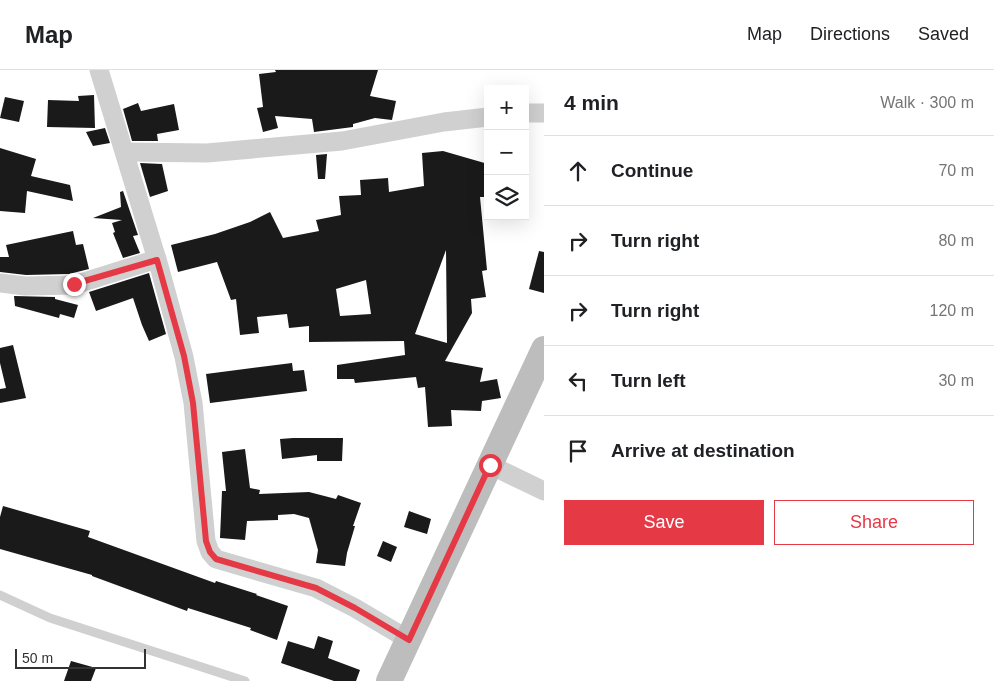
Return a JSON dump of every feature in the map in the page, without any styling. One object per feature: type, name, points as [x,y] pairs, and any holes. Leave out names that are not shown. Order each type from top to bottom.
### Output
[{"type":"main road","points":[[389,681],[544,349]]},
{"type":"street","points":[[99,70],[125,152],[184,356],[193,403],[206,541],[210,552],[216,559],[316,588],[355,608],[409,640]]},
{"type":"street","points":[[529,113],[544,113]]},
{"type":"street","points":[[125,152],[206,153],[342,141],[444,122],[484,117]]},
{"type":"street","points":[[0,283],[25,286],[74,284],[157,260]]},
{"type":"street","points":[[490,465],[544,491]]},
{"type":"lane","points":[[0,595],[50,618],[221,677],[245,681]]},
{"type":"building","points":[[275,70],[378,70],[370,96],[396,101],[392,120],[375,118],[353,124],[353,127],[314,132],[312,119],[275,116],[278,128],[263,132],[257,108],[263,107],[259,74],[276,72]]},
{"type":"building","points":[[94,95],[95,128],[47,127],[48,100],[79,101],[78,96]]},
{"type":"building","points":[[5,97],[24,101],[19,122],[0,118]]},
{"type":"building","points":[[138,103],[141,111],[174,104],[179,130],[157,134],[158,141],[132,141],[123,109]]},
{"type":"building","points":[[105,128],[110,143],[93,146],[86,132]]},
{"type":"building","points":[[0,148],[36,159],[31,176],[70,185],[73,201],[27,191],[25,213],[0,211]]},
{"type":"building","points":[[443,151],[484,163],[484,197],[480,197],[487,270],[482,271],[486,297],[471,299],[472,313],[445,361],[483,368],[480,382],[497,379],[501,398],[482,401],[481,411],[451,410],[452,426],[428,427],[425,387],[418,388],[416,377],[355,383],[354,379],[337,379],[337,365],[405,355],[404,341],[309,342],[309,326],[289,328],[287,314],[257,317],[259,333],[240,335],[236,299],[231,300],[217,262],[178,272],[171,245],[215,234],[250,222],[270,212],[283,238],[319,231],[316,220],[341,215],[339,196],[361,195],[360,180],[388,178],[389,192],[424,186],[422,153]],"holes":[[[446,250],[447,343],[415,334]],[[366,280],[371,314],[340,316],[336,289]]]},
{"type":"building","points":[[327,154],[325,179],[318,179],[316,155]]},
{"type":"building","points":[[140,163],[162,164],[168,191],[150,197]]},
{"type":"building","points":[[123,191],[138,235],[133,236],[140,253],[123,258],[113,233],[115,232],[112,223],[122,220],[93,218],[121,207],[120,192]]},
{"type":"building","points":[[73,231],[76,245],[83,244],[89,269],[69,274],[26,275],[0,272],[0,257],[9,257],[6,245]]},
{"type":"building","points":[[539,251],[544,252],[544,293],[529,289]]},
{"type":"building","points":[[149,273],[166,334],[149,341],[133,298],[96,311],[89,292]]},
{"type":"building","points":[[14,296],[55,297],[55,299],[78,305],[74,318],[60,314],[59,318],[15,306]]},
{"type":"building","points":[[13,345],[26,398],[0,403],[0,389],[6,388],[0,363],[0,348]]},
{"type":"building","points":[[292,363],[293,371],[304,370],[307,391],[210,403],[206,374]]},
{"type":"building","points":[[343,438],[342,461],[317,461],[317,455],[282,459],[280,439]]},
{"type":"building","points":[[245,449],[250,488],[260,490],[259,494],[309,492],[336,499],[338,495],[361,503],[353,526],[355,526],[345,566],[316,563],[318,550],[309,518],[294,514],[278,515],[278,520],[247,521],[245,540],[220,538],[222,491],[226,491],[222,452]]},
{"type":"building","points":[[3,506],[90,531],[88,537],[215,583],[216,581],[288,606],[277,640],[250,630],[251,628],[188,608],[187,611],[92,575],[0,549],[0,517]]},
{"type":"building","points":[[409,511],[431,519],[427,534],[404,527]]},
{"type":"building","points":[[383,541],[397,547],[391,562],[377,556]]},
{"type":"building","points":[[318,636],[333,641],[328,658],[360,670],[356,681],[334,681],[281,663],[288,641],[314,649]]},
{"type":"building","points":[[71,661],[96,668],[91,681],[64,681]]},
{"type":"route","points":[[74,284],[157,260],[184,356],[193,403],[206,541],[210,552],[216,559],[316,588],[355,608],[409,640],[490,465]]}]
